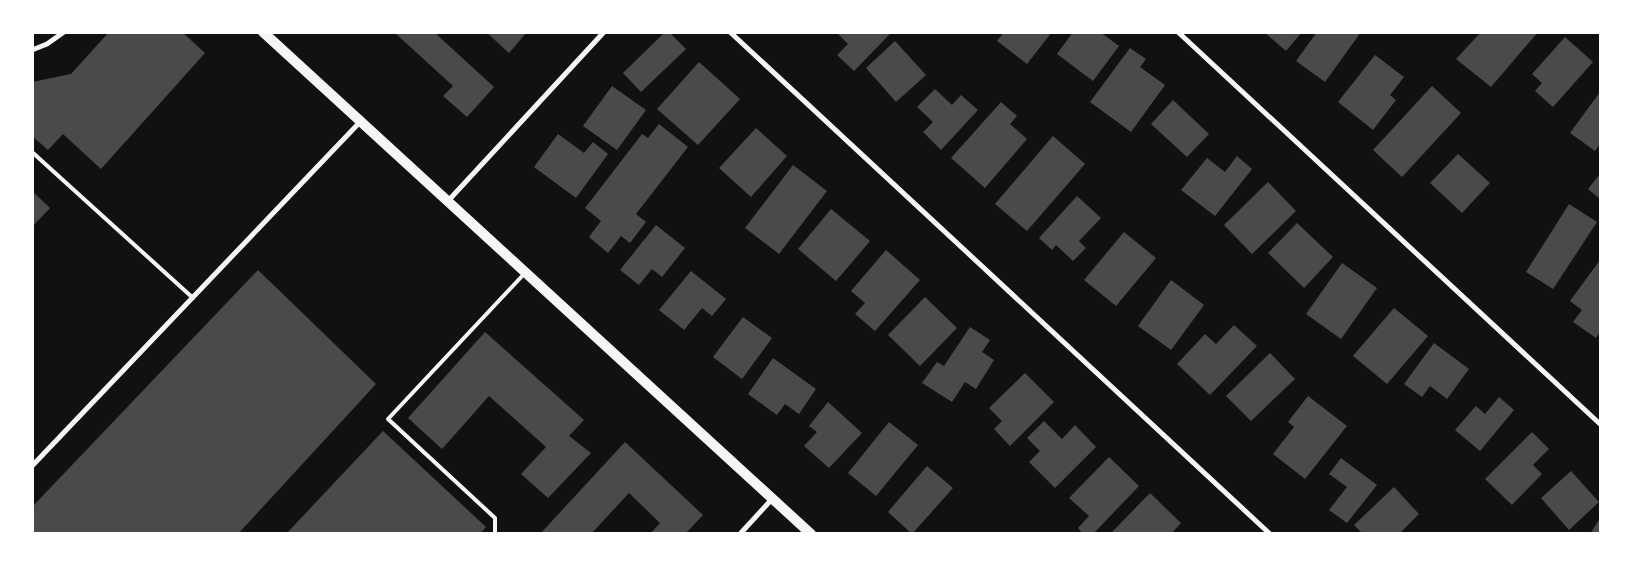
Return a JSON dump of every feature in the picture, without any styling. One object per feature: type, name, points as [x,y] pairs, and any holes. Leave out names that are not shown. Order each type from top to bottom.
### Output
[{"type":"main road","points":[[263,32],[811,534]]},
{"type":"street","points":[[32,50],[47,44],[64,32]]},
{"type":"street","points":[[448,201],[604,32]]},
{"type":"street","points":[[730,32],[1270,534]]},
{"type":"street","points":[[1178,32],[1600,424]]},
{"type":"street","points":[[32,466],[360,122]]},
{"type":"street","points":[[740,534],[773,498]]},
{"type":"lane","points":[[32,152],[193,298]]},
{"type":"lane","points":[[495,534],[496,518],[388,419],[526,272]]},
{"type":"building","points":[[109,32],[182,32],[205,53],[101,169],[63,134],[48,150],[32,136],[32,82],[71,74]]},
{"type":"building","points":[[394,32],[434,32],[494,87],[467,117],[443,96],[453,86]]},
{"type":"building","points":[[486,32],[527,32],[509,53]]},
{"type":"building","points":[[665,32],[669,32],[686,49],[641,92],[623,73]]},
{"type":"building","points":[[836,32],[892,32],[854,71],[837,55],[848,44]]},
{"type":"building","points":[[1004,32],[1052,32],[1027,64],[997,41]]},
{"type":"building","points":[[1073,32],[1100,32],[1119,46],[1093,81],[1057,54]]},
{"type":"building","points":[[1264,32],[1302,32],[1286,51]]},
{"type":"building","points":[[1317,32],[1361,32],[1325,82],[1296,61]]},
{"type":"building","points":[[1481,32],[1538,32],[1491,87],[1456,59]]},
{"type":"building","points":[[1565,37],[1593,62],[1553,107],[1535,91],[1542,83],[1532,74]]},
{"type":"building","points":[[895,41],[926,75],[896,102],[866,68]]},
{"type":"building","points":[[1130,48],[1146,59],[1140,67],[1165,85],[1131,132],[1090,102]]},
{"type":"building","points":[[1375,55],[1404,77],[1390,95],[1396,100],[1373,130],[1338,102]]},
{"type":"building","points":[[699,62],[740,99],[698,145],[657,109]]},
{"type":"building","points":[[612,86],[646,110],[617,150],[583,126]]},
{"type":"building","points":[[1432,86],[1461,113],[1402,177],[1373,150]]},
{"type":"building","points":[[935,89],[952,105],[961,95],[978,110],[941,150],[923,132],[933,122],[917,107]]},
{"type":"building","points":[[1600,92],[1600,144],[1595,151],[1570,133]]},
{"type":"building","points":[[1173,100],[1209,134],[1187,157],[1151,124]]},
{"type":"building","points":[[1001,102],[1017,116],[1010,124],[1027,139],[985,188],[951,158]]},
{"type":"building","points":[[659,124],[688,147],[636,214],[646,222],[630,243],[621,236],[608,253],[589,237],[601,221],[585,208],[642,134],[648,138]]},
{"type":"building","points":[[756,128],[787,156],[751,197],[719,168]]},
{"type":"building","points":[[558,134],[584,153],[593,142],[608,154],[576,198],[534,167]]},
{"type":"building","points":[[1053,136],[1085,164],[1027,231],[995,204]]},
{"type":"building","points":[[1458,154],[1490,183],[1462,213],[1430,183]]},
{"type":"building","points":[[1237,156],[1252,169],[1215,216],[1181,190],[1207,158],[1225,172]]},
{"type":"building","points":[[793,165],[827,191],[779,254],[745,228]]},
{"type":"building","points":[[1600,174],[1600,199],[1588,189]]},
{"type":"building","points":[[1268,182],[1296,211],[1252,254],[1224,225]]},
{"type":"building","points":[[32,191],[50,208],[32,227]]},
{"type":"building","points":[[1077,196],[1101,218],[1079,241],[1086,248],[1073,261],[1056,245],[1052,250],[1039,238]]},
{"type":"building","points":[[1569,204],[1597,222],[1553,289],[1526,272]]},
{"type":"building","points":[[831,209],[870,241],[836,281],[798,249]]},
{"type":"building","points":[[1297,223],[1333,257],[1304,288],[1268,253]]},
{"type":"building","points":[[656,225],[685,248],[662,277],[652,269],[639,285],[620,270]]},
{"type":"building","points":[[1124,232],[1156,258],[1116,306],[1084,280]]},
{"type":"building","points":[[886,250],[920,280],[875,331],[855,314],[865,303],[851,291]]},
{"type":"building","points":[[1600,260],[1600,332],[1596,338],[1573,322],[1582,310],[1570,301]]},
{"type":"building","points":[[1342,263],[1377,288],[1341,339],[1306,314]]},
{"type":"building","points":[[258,270],[376,384],[238,534],[32,534],[32,507]]},
{"type":"building","points":[[691,271],[726,299],[712,316],[702,308],[684,330],[659,310]]},
{"type":"building","points":[[1171,280],[1204,305],[1171,350],[1138,326]]},
{"type":"building","points":[[925,297],[957,328],[920,366],[888,335]]},
{"type":"building","points":[[1394,308],[1428,336],[1387,384],[1353,356]]},
{"type":"building","points":[[743,317],[772,338],[742,379],[713,357]]},
{"type":"building","points":[[1234,325],[1257,346],[1210,395],[1177,364],[1205,334],[1216,344]]},
{"type":"building","points":[[970,327],[990,340],[982,352],[994,360],[976,389],[965,382],[952,402],[922,383],[937,362],[944,366]]},
{"type":"building","points":[[485,332],[584,420],[569,436],[591,453],[548,498],[521,474],[546,447],[489,396],[442,449],[408,418]]},
{"type":"building","points":[[1434,343],[1469,369],[1447,399],[1430,386],[1422,397],[1404,384]]},
{"type":"building","points":[[1270,353],[1295,379],[1251,421],[1226,396]]},
{"type":"building","points":[[773,358],[816,389],[799,414],[785,404],[777,415],[748,394]]},
{"type":"building","points":[[1025,373],[1054,402],[1010,446],[994,429],[1002,421],[989,408]]},
{"type":"building","points":[[1308,396],[1347,426],[1305,479],[1273,454],[1294,427],[1288,422]]},
{"type":"building","points":[[1499,397],[1514,410],[1480,451],[1455,430],[1476,406],[1485,414]]},
{"type":"building","points":[[828,402],[862,433],[829,468],[804,446],[817,432],[809,426]]},
{"type":"building","points":[[1044,421],[1062,439],[1075,425],[1096,447],[1055,488],[1029,462],[1040,451],[1027,438]]},
{"type":"building","points":[[889,422],[918,445],[876,496],[848,473]]},
{"type":"building","points":[[383,431],[486,527],[480,534],[286,534]]},
{"type":"building","points":[[1532,432],[1549,449],[1533,465],[1542,474],[1512,505],[1485,479]]},
{"type":"building","points":[[625,442],[703,515],[685,534],[650,534],[660,523],[629,493],[591,534],[540,534]]},
{"type":"building","points":[[1109,457],[1139,486],[1093,534],[1083,534],[1078,528],[1089,516],[1069,498]]},
{"type":"building","points":[[1341,458],[1377,485],[1347,523],[1329,510],[1347,487],[1329,474]]},
{"type":"building","points":[[927,466],[953,488],[912,534],[888,512]]},
{"type":"building","points":[[1571,471],[1599,502],[1569,530],[1541,498]]},
{"type":"building","points":[[1394,487],[1419,514],[1399,534],[1363,534],[1354,525]]},
{"type":"building","points":[[1150,493],[1181,523],[1171,534],[1110,534]]},
{"type":"building","points":[[1600,518],[1600,534],[1590,534]]}]
